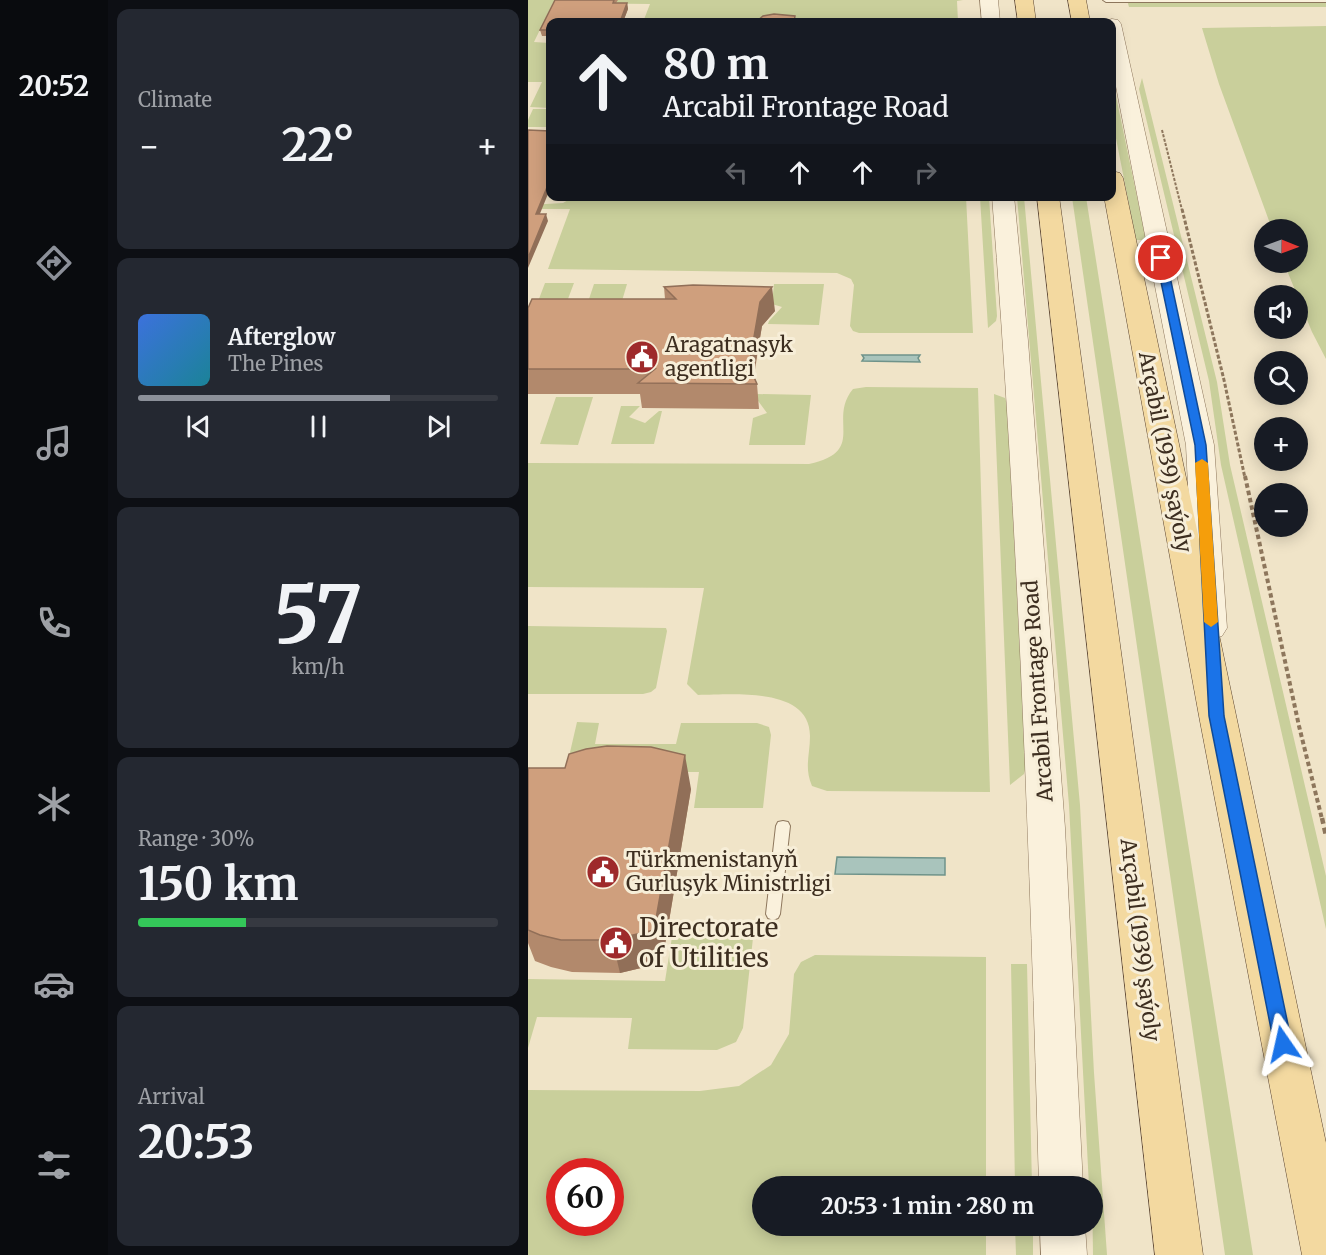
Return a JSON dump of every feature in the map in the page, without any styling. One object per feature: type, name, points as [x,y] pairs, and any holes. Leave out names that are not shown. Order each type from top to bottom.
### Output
[{"type":"main road","points":[[1024,0],[1026,18]]},
{"type":"main road","points":[[1077,0],[1080,18]]},
{"type":"main road","name":"Arçabil (1939) şaýoly","points":[[1116,199],[1216,716],[1326,1255]]},
{"type":"main road","name":"Arçabil (1939) şaýoly","points":[[1049,201],[1179,1255]]},
{"type":"street","points":[[989,0],[991,18]]},
{"type":"street","points":[[1106,0],[1110,18]]},
{"type":"street","points":[[1116,47],[1200,445],[1216,716]]},
{"type":"street","name":"Arcabil Frontage Road","points":[[1003,201],[1016,341],[1047,828],[1061,1176]]},
{"type":"street","points":[[1063,1236],[1064,1255]]},
{"type":"lane","points":[[1106,0],[1326,0]]},
{"type":"lane","points":[[773,914],[783,826]]},
{"type":"path","points":[[1160,122],[1224,380],[1299,726],[1326,836]]},
{"type":"green space","points":[[528,0],[963,0],[957,1],[958,18],[645,18],[650,4],[553,3],[534,42],[546,43],[546,108],[530,107],[542,82],[528,82]]},
{"type":"green space","points":[[1127,0],[1326,0],[1326,7],[1129,7]]},
{"type":"green space","points":[[1326,26],[1326,359],[1308,322],[1308,285],[1293,285],[1288,273],[1308,273],[1308,219],[1268,219],[1219,84],[1202,28]]},
{"type":"green space","points":[[1142,78],[1217,382],[1230,465],[1326,876],[1326,929],[1221,465],[1209,381],[1139,89]]},
{"type":"green space","points":[[1116,96],[1146,240],[1136,240],[1116,138]]},
{"type":"green space","points":[[533,109],[546,109],[546,127],[528,127],[528,120]]},
{"type":"green space","points":[[566,201],[966,201],[973,333],[859,333],[853,331],[850,326],[854,285],[851,279],[837,273],[548,269],[570,209],[528,209],[528,205]]},
{"type":"green space","points":[[980,201],[989,201],[997,316],[996,321],[988,328]]},
{"type":"green space","points":[[1017,201],[1024,201],[1080,805],[1101,1176],[1088,1176],[1069,805]]},
{"type":"green space","points":[[1073,201],[1087,201],[1253,1255],[1225,1255]]},
{"type":"green space","points":[[545,283],[574,283],[560,320],[531,320]]},
{"type":"green space","points":[[594,284],[627,284],[616,321],[582,320]]},
{"type":"green space","points":[[774,284],[824,284],[819,325],[768,324],[782,307],[772,304]]},
{"type":"green space","points":[[866,387],[978,388],[990,792],[827,791],[812,786],[808,767],[810,736],[807,720],[797,708],[784,701],[767,697],[730,694],[698,695],[687,684],[704,588],[528,587],[528,463],[809,464],[827,458],[837,451],[842,443],[843,412],[846,401],[853,389]]},
{"type":"green space","points":[[757,394],[811,395],[805,445],[749,445],[753,418],[767,413],[756,398]]},
{"type":"green space","points":[[994,394],[1005,398],[1007,404],[1026,766],[1024,774],[1010,785]]},
{"type":"green space","points":[[556,397],[593,397],[578,445],[540,444]]},
{"type":"green space","points":[[621,406],[640,406],[629,417],[645,423],[662,411],[654,444],[611,444]]},
{"type":"green space","points":[[528,626],[666,628],[656,688],[643,694],[528,694]]},
{"type":"green space","points":[[577,722],[599,723],[595,744],[676,744],[681,723],[757,723],[769,727],[771,735],[763,808],[694,808],[699,772],[579,772],[559,800]]},
{"type":"green space","points":[[672,937],[753,938],[743,1028],[736,1042],[717,1050],[628,1049],[632,1018],[537,1017],[528,1048],[528,979],[665,981]]},
{"type":"green space","points":[[815,955],[986,957],[986,1176],[752,1176],[752,1236],[986,1236],[986,1255],[528,1255],[528,1090],[700,1091],[739,1086],[771,1065],[789,1034],[794,974],[801,962]]},
{"type":"green space","points":[[1011,964],[1027,964],[1032,1176],[1015,1176]]},
{"type":"green space","points":[[1103,1199],[1107,1255],[1093,1255],[1093,1236],[1103,1236]]},
{"type":"green space","points":[[1015,1236],[1033,1236],[1033,1255],[1016,1255]]},
{"type":"water","points":[[862,355],[920,355],[918,358],[920,362],[862,361],[864,358]]},
{"type":"water","points":[[837,857],[945,858],[945,875],[835,874]]},
{"type":"building","points":[[555,0],[614,0],[613,3],[627,3],[621,18],[546,18]]},
{"type":"building","points":[[774,14],[795,16],[795,18],[761,18]]},
{"type":"building","points":[[546,18],[546,30],[540,30]]},
{"type":"building","points":[[528,130],[546,131],[546,190],[536,214],[546,214],[528,258]]},
{"type":"building","name":"Aragatnaşyk agentligi","points":[[693,285],[772,287],[760,302],[749,366],[757,384],[638,383],[655,369],[528,369],[528,308],[532,299],[676,299],[664,287]]},
{"type":"building","name":"Türkmenistanyň Gurluşyk Ministrligi","points":[[607,746],[651,747],[685,755],[654,930],[612,940],[561,940],[540,935],[528,930],[528,768],[565,768],[569,754]]},
{"type":"slow traffic","points":[[1202,463],[1211,622]]},
{"type":"place","name":"Aragatnaşyk agentligi","points":[[642,357]]},
{"type":"place","name":"Türkmenistanyň Gurluşyk Ministrligi","points":[[603,872]]},
{"type":"place","name":"Directorate of Utilities","points":[[616,943]]},
{"type":"route","points":[[1161,258],[1200,445],[1216,716],[1283,1044]]}]
